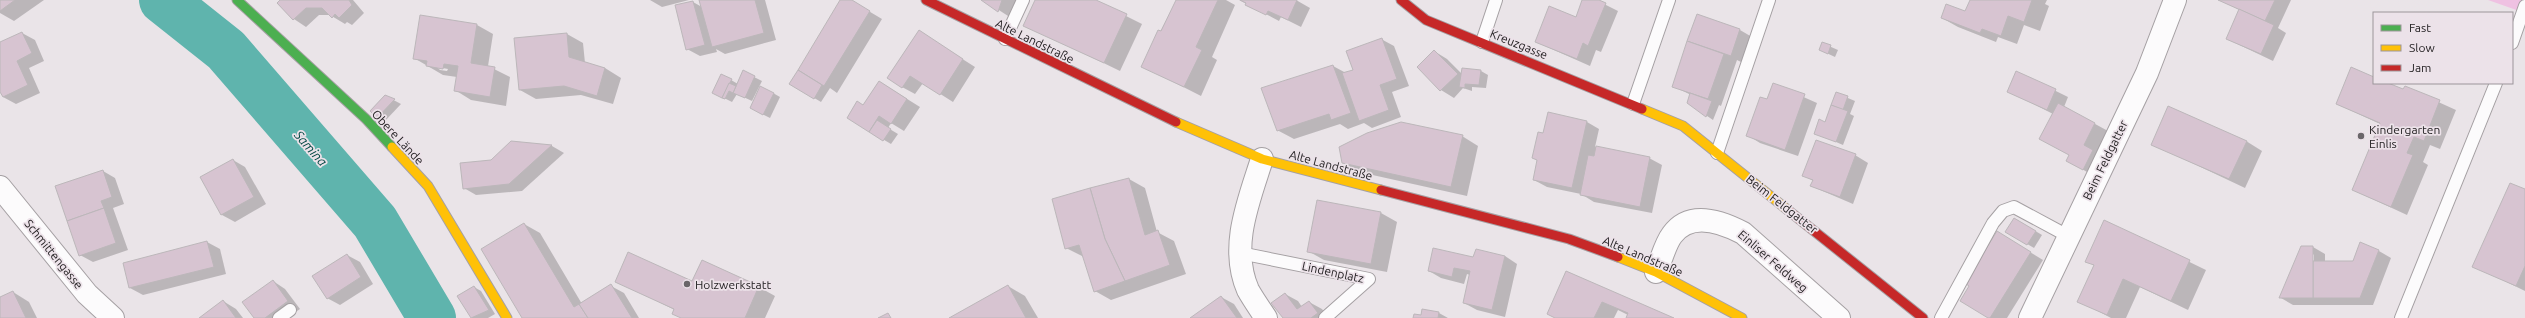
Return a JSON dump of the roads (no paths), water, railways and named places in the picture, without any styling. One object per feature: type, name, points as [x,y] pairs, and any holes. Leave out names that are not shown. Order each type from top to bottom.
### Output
[{"type":"street","name":"Obere Lände","points":[[237,0],[366,119],[428,186],[507,318]]},
{"type":"street","name":"Alte Landstraße","points":[[926,0],[1179,124],[1262,159],[1569,239],[1656,272],[1742,318]]},
{"type":"street","name":"Kreuzgasse","points":[[1401,0],[1426,20],[1633,104]]},
{"type":"street","name":"Beim Feldgatter","points":[[2030,318],[2147,73],[2175,0]]},
{"type":"street","name":"Beim Feldgatter","points":[[1633,104],[1683,126],[1923,318]]},
{"type":"street","points":[[1262,159],[1243,219],[1240,253],[1248,289],[1266,318]]},
{"type":"street","name":"Schmittengasse","points":[[0,187],[87,294],[113,318]]},
{"type":"street","name":"Einliser Feldweg","points":[[1656,272],[1672,235],[1682,226],[1693,221],[1710,220],[1726,224],[1743,233],[1838,318]]},
{"type":"lane","points":[[1005,39],[1023,0]]},
{"type":"lane","points":[[1482,42],[1496,0]]},
{"type":"lane","points":[[1633,104],[1669,0]]},
{"type":"lane","points":[[1717,153],[1769,0]]},
{"type":"lane","points":[[2513,41],[2525,6]]},
{"type":"lane","points":[[2401,318],[2496,84]]},
{"type":"lane","points":[[1940,318],[1993,223],[2002,211],[2014,207],[2068,236]]},
{"type":"lane","name":"Lindenplatz","points":[[1240,253],[1369,279],[1325,318]]},
{"type":"lane","points":[[279,318],[290,310]]},
{"type":"waterway","name":"Samina","points":[[163,0],[226,50],[375,222],[432,318]]},
{"type":"place","name":"Kindergarten Einlis","points":[[2361,136]]},
{"type":"place","name":"Holzwerkstatt","points":[[687,284]]}]
